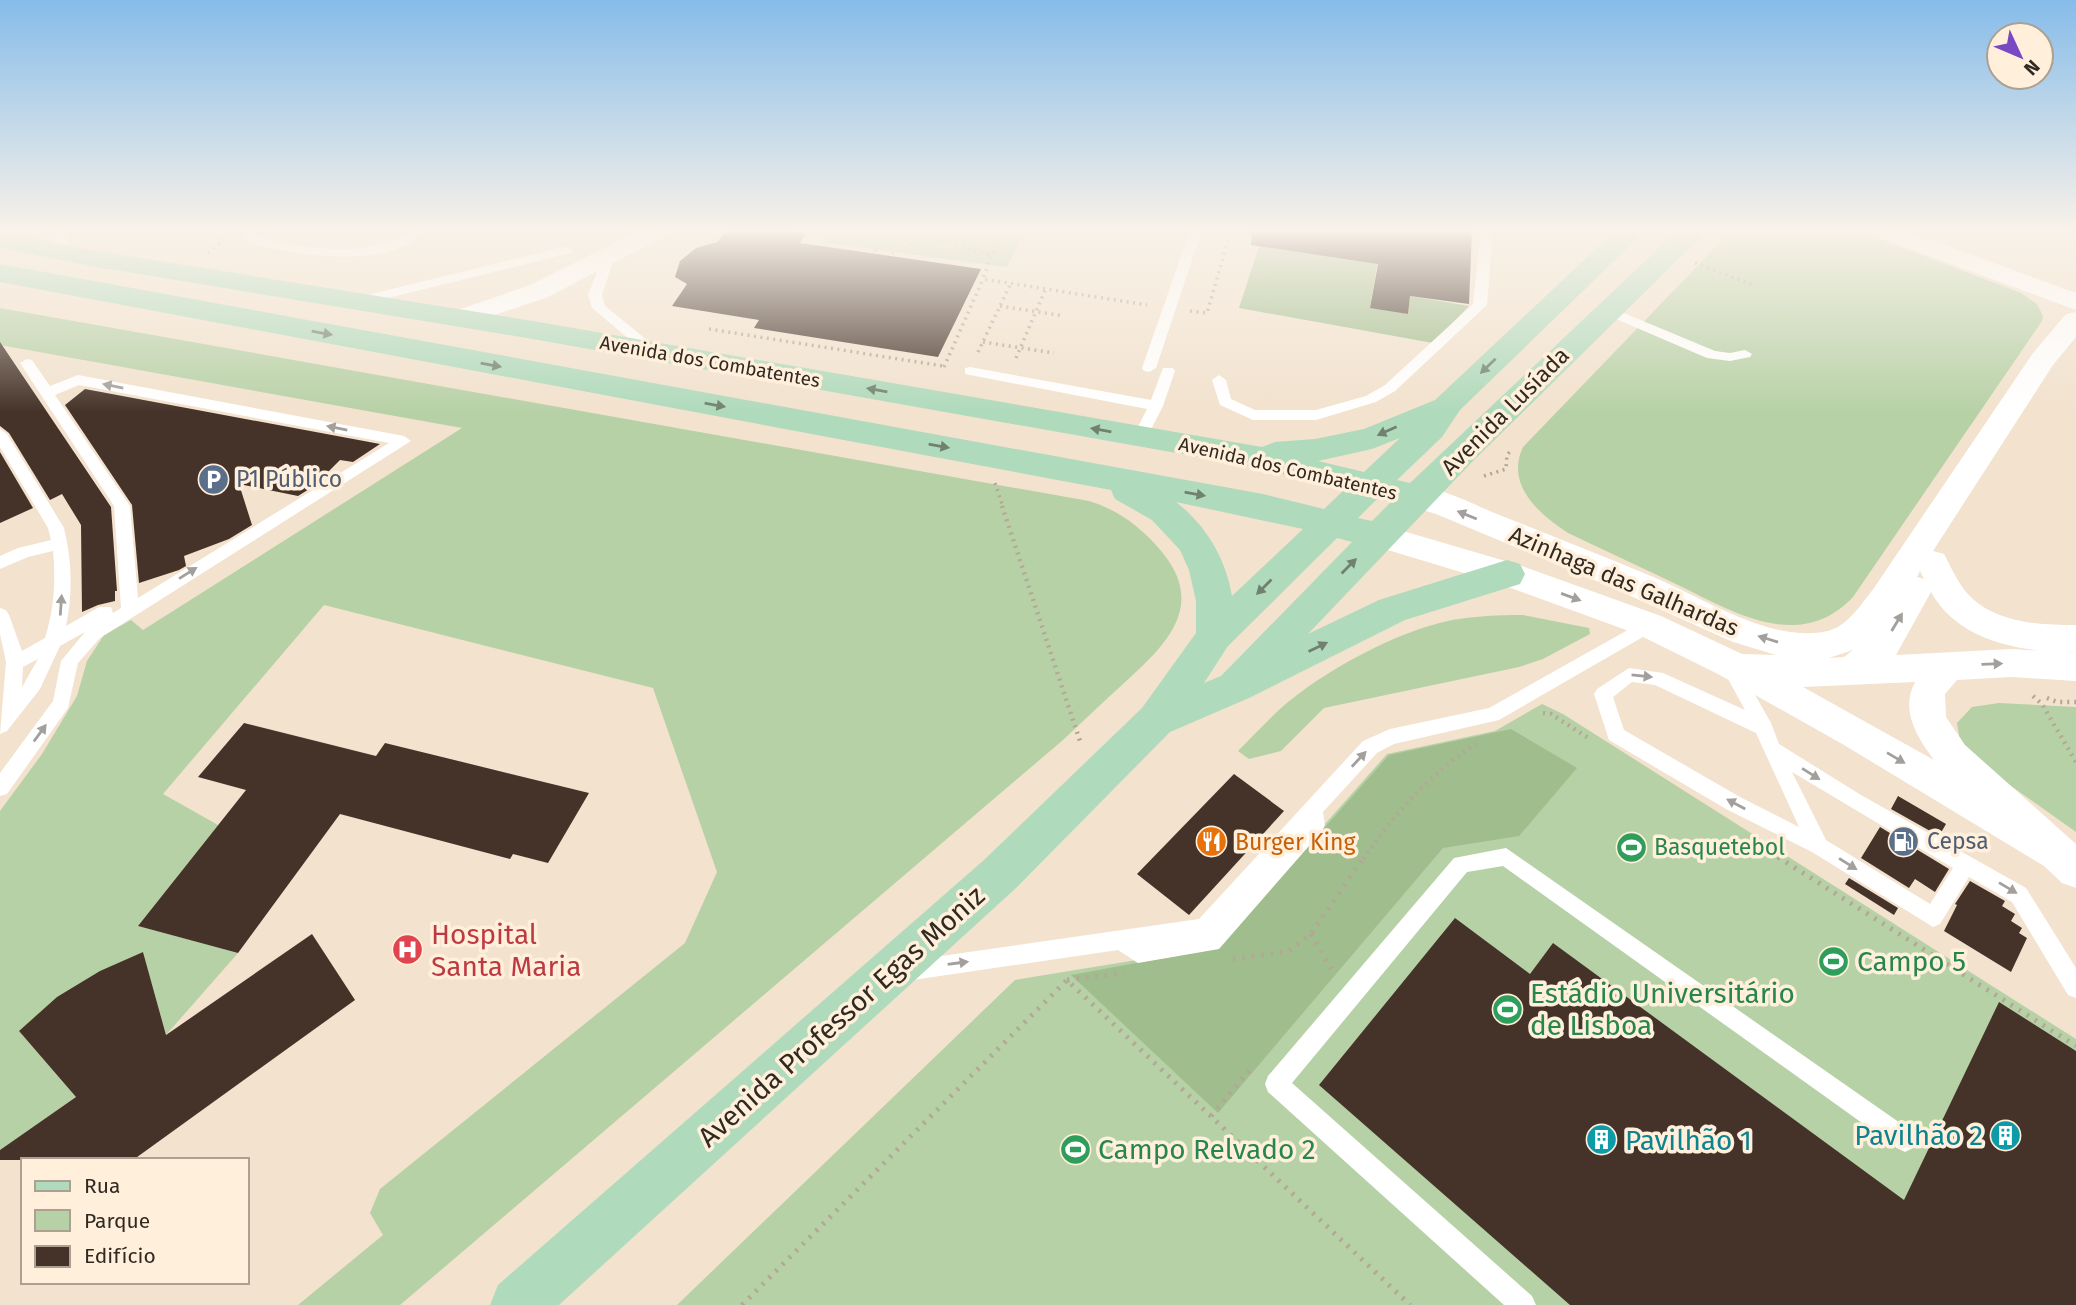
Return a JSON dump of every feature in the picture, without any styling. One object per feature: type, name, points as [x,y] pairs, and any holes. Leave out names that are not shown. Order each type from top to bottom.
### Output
[{"type":"main road","name":"Avenida dos Combatentes","points":[[95,291],[1264,506],[1379,536]]},
{"type":"main road","name":"Avenida dos Combatentes","points":[[310,291],[1250,455],[1417,497]]},
{"type":"main road","name":"Avenida Lusíada","points":[[1331,522],[1430,429],[1449,403],[1568,291]]},
{"type":"main road","name":"Avenida Lusíada","points":[[1379,536],[1628,291]]},
{"type":"main road","points":[[424,353],[462,318]]},
{"type":"main road","points":[[1250,455],[1315,450],[1372,438],[1449,403]]},
{"type":"main road","points":[[1104,477],[1168,514],[1194,543],[1213,579],[1217,605],[1215,636]]},
{"type":"main road","name":"Avenida Professor Egas Moniz","points":[[518,1305],[1000,874],[1156,720],[1215,636],[1331,522]]},
{"type":"main road","name":"Avenida Professor Egas Moniz","points":[[1156,720],[1235,687],[1379,536]]},
{"type":"main road","points":[[1235,687],[1392,610],[1507,574]]},
{"type":"street","points":[[462,318],[493,291]]},
{"type":"street","points":[[462,318],[541,291]]},
{"type":"street","points":[[2046,291],[2076,302]]},
{"type":"street","points":[[1843,657],[1886,597],[2043,359],[2076,320]]},
{"type":"street","points":[[1843,657],[1882,647],[1932,563],[2056,369],[2076,352]]},
{"type":"street","name":"Azinhaga das Galhardas","points":[[1417,497],[1447,506],[1773,642],[1810,646],[1843,657]]},
{"type":"street","name":"Azinhaga das Galhardas","points":[[1379,536],[1507,574],[1649,625],[1730,664],[1857,734],[2066,861]]},
{"type":"street","points":[[1932,563],[1957,604],[1974,616],[2007,631],[2076,639]]},
{"type":"street","points":[[1843,657],[1950,666],[2011,663],[2076,667]]},
{"type":"street","name":"Azinhaga das Galhardas","points":[[1730,664],[1805,673],[1843,657]]},
{"type":"street","name":"Azinhaga das Galhardas","points":[[1950,666],[1936,678],[1927,693],[1928,717],[1935,733],[1952,756],[2066,861]]},
{"type":"lane","points":[[360,301],[401,291]]},
{"type":"lane","points":[[596,291],[599,308],[652,351]]},
{"type":"lane","points":[[1149,368],[1176,291]]},
{"type":"lane","points":[[1219,380],[1225,402],[1253,415],[1316,415],[1371,399],[1390,388],[1480,305],[1481,291]]},
{"type":"lane","points":[[1607,310],[1712,355],[1730,357],[1745,354]]},
{"type":"lane","points":[[27,363],[122,506],[130,603]]},
{"type":"lane","points":[[970,371],[1156,406]]},
{"type":"lane","points":[[1140,436],[1156,406],[1168,371]]},
{"type":"lane","points":[[16,663],[130,603],[404,440],[78,380],[47,393]]},
{"type":"lane","points":[[0,434],[44,504],[61,543],[61,612],[54,642],[32,687],[0,726]]},
{"type":"lane","points":[[0,563],[24,552],[61,543]]},
{"type":"lane","points":[[0,788],[62,703],[70,661],[93,633],[130,603]]},
{"type":"lane","points":[[0,615],[11,636],[16,663],[13,709]]},
{"type":"lane","points":[[890,973],[1121,940],[1138,953],[1212,942],[1315,825],[1312,810],[1370,747],[1391,737],[1493,715],[1649,625]]},
{"type":"lane","points":[[1730,664],[1764,728],[1771,750],[1819,846]]},
{"type":"lane","points":[[1764,728],[1705,698],[1657,678],[1629,675],[1603,694],[1616,735],[1733,803],[1819,846],[1933,917],[1967,863]]},
{"type":"lane","points":[[1771,750],[1854,801],[2019,895],[2076,988]]},
{"type":"lane","points":[[1523,1305],[1276,1084],[1461,864],[1506,857],[1905,1140]]},
{"type":"path","points":[[943,366],[978,291]]},
{"type":"path","points":[[709,329],[970,371],[1007,291]]},
{"type":"path","points":[[1008,378],[1045,291]]},
{"type":"path","points":[[1064,291],[1170,308]]},
{"type":"path","points":[[1207,313],[1213,291]]},
{"type":"path","points":[[1000,306],[1064,316]]},
{"type":"path","points":[[983,342],[1054,353]]},
{"type":"path","points":[[985,455],[1094,781]]},
{"type":"path","points":[[2023,688],[2042,704],[2076,762]]},
{"type":"path","points":[[1540,712],[1551,715],[1598,744]]},
{"type":"path","points":[[1324,982],[1333,972],[1311,934],[1391,818],[1451,760],[1487,739]]},
{"type":"path","points":[[1761,847],[2076,1046]]},
{"type":"path","points":[[742,1305],[1067,980],[1410,1305]]},
{"type":"path","points":[[1211,1116],[1255,1065]]},
{"type":"green space","points":[[1245,291],[1373,291],[1370,307],[1408,314],[1410,296],[1469,306],[1433,343],[1239,308]]},
{"type":"green space","points":[[1673,291],[2016,291],[2037,304],[2043,316],[1853,597],[1832,614],[1810,623],[1788,625],[1742,615],[1568,533],[1536,507],[1522,486],[1518,474],[1523,447]]},
{"type":"green space","points":[[0,308],[1089,501],[1110,509],[1129,521],[1162,552],[1175,572],[1181,591],[1180,609],[1175,625],[1152,656],[1063,740],[400,1305],[298,1305],[383,1235],[370,1213],[380,1189],[685,943],[717,872],[653,688],[324,605],[163,794],[218,825],[138,926],[238,953],[166,1035],[143,952],[77,986],[34,1018],[19,1031],[76,1097],[0,1150],[0,811],[42,754],[77,696],[87,661],[104,635],[131,620],[143,630],[462,428],[0,345]]},
{"type":"green space","points":[[1523,615],[1589,628],[1590,634],[1543,659],[1519,667],[1324,708],[1281,751],[1249,759],[1238,751],[1297,695],[1339,667],[1385,643],[1452,620]]},
{"type":"green space","points":[[1999,703],[2076,707],[2076,832],[1983,766],[1961,747],[1957,723],[1972,707]]},
{"type":"green space","name":"Estádio Universitário de Lisboa","points":[[1542,704],[1563,714],[2076,1039],[2076,1305],[677,1305],[1015,980],[1216,947],[1387,754],[1495,731]]},
{"type":"green space","points":[[1511,729],[1577,768],[1519,836],[1443,848],[1218,1113],[1071,975],[1218,948],[1389,755]]},
{"type":"building","points":[[682,291],[970,291],[938,357],[754,328],[759,320],[672,306]]},
{"type":"building","points":[[1373,291],[1470,291],[1469,304],[1410,296],[1408,314],[1370,308]]},
{"type":"building","points":[[0,342],[111,507],[117,591],[115,601],[82,612],[81,525],[62,494],[50,500],[9,433],[0,426]]},
{"type":"building","points":[[85,389],[380,444],[353,462],[340,460],[314,486],[298,496],[239,484],[252,525],[229,539],[184,556],[186,566],[179,570],[139,583],[132,505],[65,405]]},
{"type":"building","points":[[0,452],[33,508],[0,523]]},
{"type":"building","points":[[244,723],[376,756],[385,743],[589,793],[548,863],[513,854],[510,859],[340,814],[238,953],[138,926],[246,790],[198,777]]},
{"type":"building","name":"Burger King","points":[[1234,774],[1284,811],[1189,915],[1137,874]]},
{"type":"building","points":[[1898,796],[1946,824],[1939,836],[1891,809]]},
{"type":"building","points":[[1880,827],[1949,869],[1935,892],[1915,879],[1909,888],[1861,858]]},
{"type":"building","points":[[1849,878],[1898,908],[1894,915],[1845,884]]},
{"type":"building","points":[[1970,881],[2005,901],[2002,906],[2015,914],[2011,921],[2022,928],[2019,933],[2027,938],[2011,972],[1944,931],[1957,905],[1955,904]]},
{"type":"building","name":"Pavilhão 1","points":[[1455,918],[1530,974],[1553,943],[1904,1200],[1999,1002],[2076,1051],[2076,1305],[1570,1305],[1319,1085]]},
{"type":"building","points":[[312,934],[355,1000],[136,1158],[0,1160],[0,1150],[76,1097],[19,1031],[57,997],[100,971],[143,952],[166,1035]]},
{"type":"place","name":"P1 Público","points":[[213,479]]},
{"type":"place","name":"Cepsa","points":[[1904,841]]},
{"type":"place","name":"Burger King","points":[[1212,842]]},
{"type":"place","name":"Basquetebol","points":[[1631,847]]},
{"type":"place","name":"Hospital Santa Maria","points":[[408,950]]},
{"type":"place","name":"Campo 5","points":[[1834,961]]},
{"type":"place","name":"Estádio Universitário de Lisboa","points":[[1507,1009]]},
{"type":"place","name":"Pavilhão 2","points":[[2006,1135]]},
{"type":"place","name":"Pavilhão 1","points":[[1602,1140]]},
{"type":"place","name":"Campo Relvado 2","points":[[1075,1149]]}]
